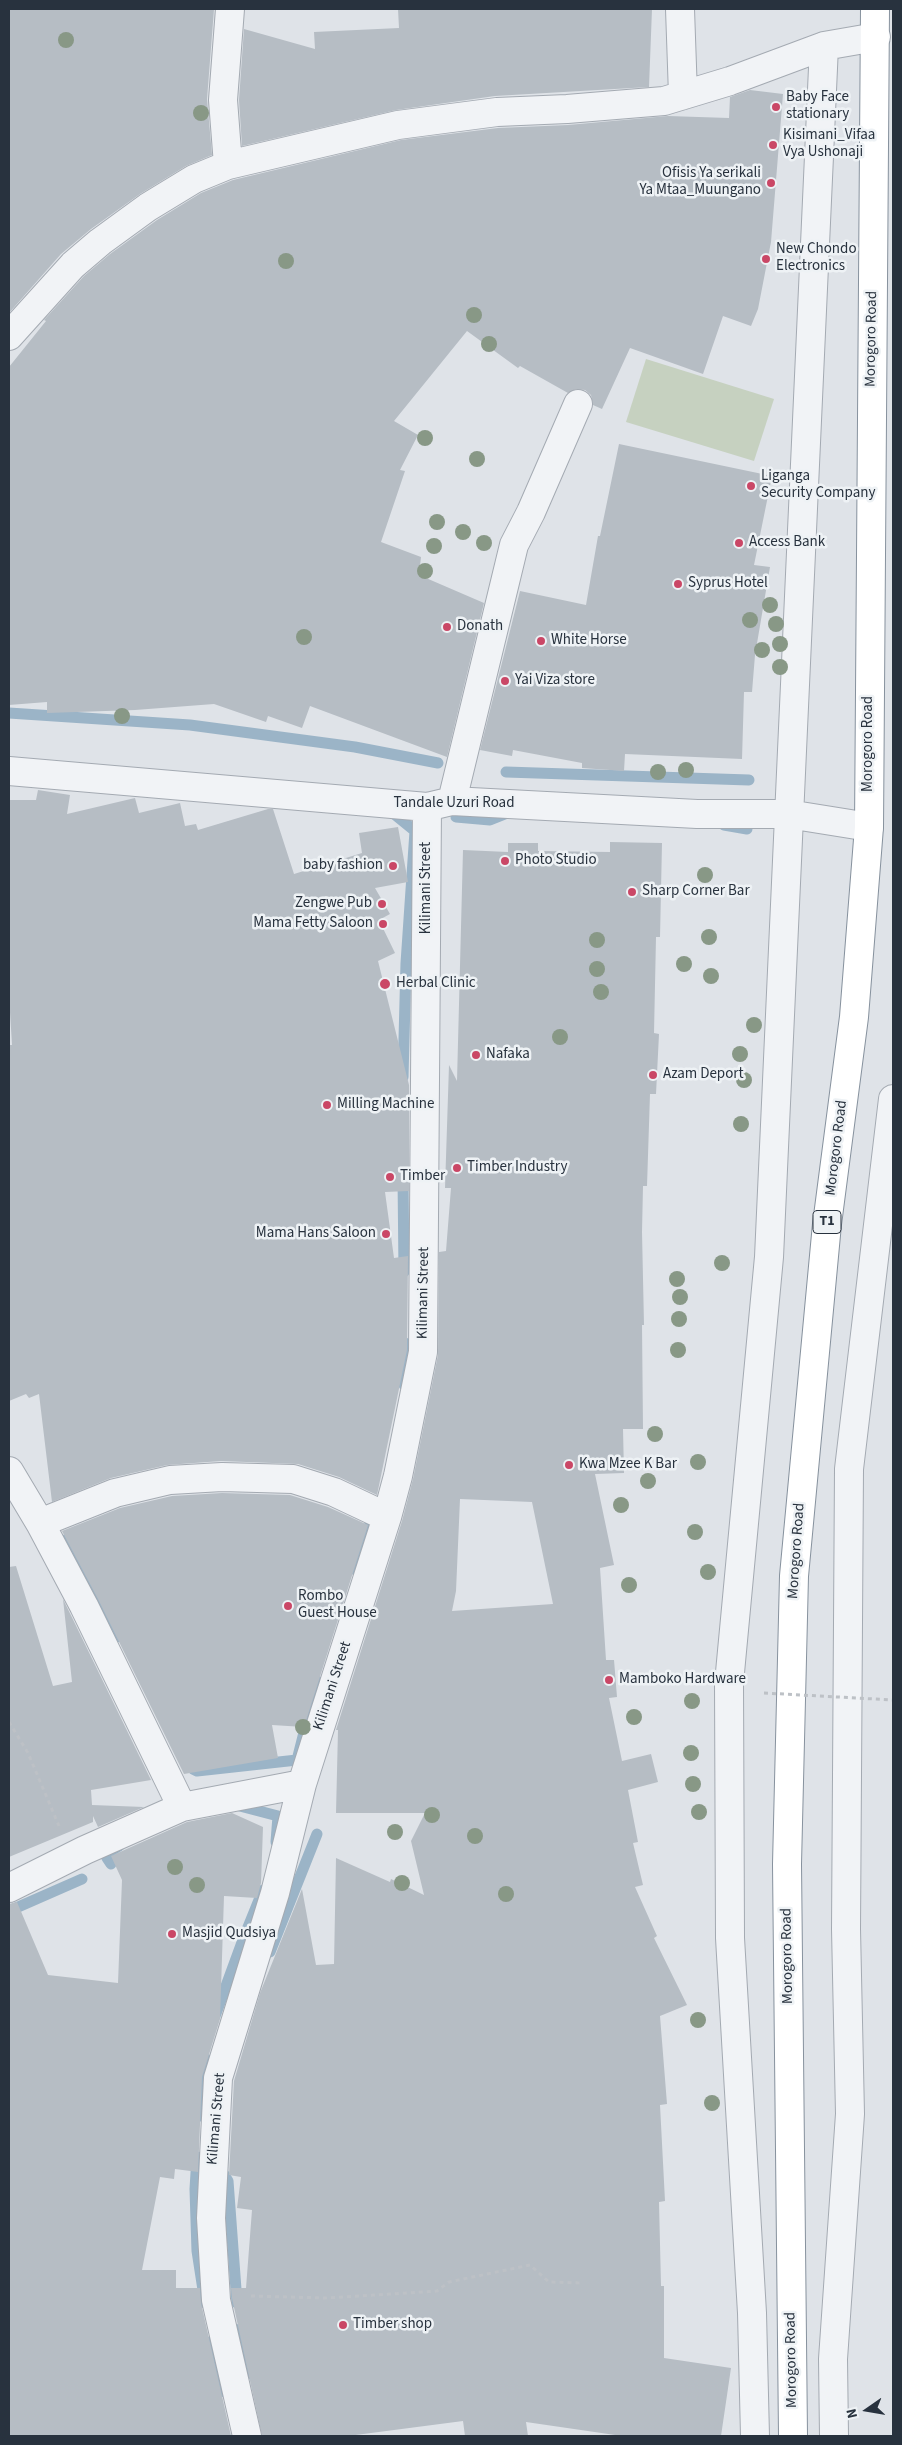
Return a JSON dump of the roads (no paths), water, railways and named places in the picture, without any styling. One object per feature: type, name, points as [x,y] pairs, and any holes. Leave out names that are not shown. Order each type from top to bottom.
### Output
[{"type":"highway","name":"Morogoro Road","points":[[793,2436],[787,1864],[794,1576],[826,1224],[854,1017],[869,827],[875,9]]},
{"type":"street","points":[[228,165],[223,100],[230,9]]},
{"type":"street","points":[[680,9],[683,95]]},
{"type":"street","points":[[9,336],[72,265],[100,242],[148,207],[186,184],[228,165],[398,125],[498,112],[567,109],[664,100],[730,81],[824,46],[876,37]]},
{"type":"street","points":[[755,2436],[752,2313],[730,1938],[729,1683],[769,1257],[824,46]]},
{"type":"street","name":"Kilimani Street","points":[[247,2436],[216,2300],[211,2218],[218,2078],[275,1893],[302,1784],[387,1517],[398,1476],[423,1352],[440,804],[514,545],[531,512],[578,404]]},
{"type":"street","name":"Tandale Uzuri Road","points":[[9,771],[440,804],[697,814],[788,814],[869,827]]},
{"type":"street","points":[[834,2436],[833,2359],[850,2114],[846,1929],[849,1469],[893,1099]]},
{"type":"street","points":[[9,1471],[40,1523],[84,1606],[182,1807]]},
{"type":"street","points":[[40,1523],[115,1492],[170,1480],[222,1477],[293,1479],[334,1492],[387,1517]]},
{"type":"street","points":[[9,1888],[72,1856],[182,1807],[302,1784]]},
{"type":"waterway","points":[[9,713],[190,725],[355,747],[438,763]]},
{"type":"waterway","points":[[506,772],[749,780]]},
{"type":"waterway","points":[[388,809],[415,831],[406,963],[403,1077]]},
{"type":"waterway","points":[[456,817],[490,820],[510,812]]},
{"type":"waterway","points":[[724,825],[747,829]]},
{"type":"waterway","points":[[403,1176],[404,1272]]},
{"type":"waterway","points":[[404,1385],[405,1343]]},
{"type":"waterway","points":[[353,1569],[375,1511]]},
{"type":"waterway","points":[[65,1540],[117,1637]]},
{"type":"waterway","points":[[193,1769],[197,1771],[297,1760],[317,1681]]},
{"type":"waterway","points":[[236,1805],[278,1816],[276,1842]]},
{"type":"waterway","points":[[270,1952],[317,1834]]},
{"type":"waterway","points":[[111,1864],[107,1858],[109,1852],[119,1846]]},
{"type":"waterway","points":[[9,1911],[82,1879]]},
{"type":"waterway","points":[[215,2016],[263,1890]]},
{"type":"waterway","points":[[200,2116],[205,2058]]},
{"type":"waterway","points":[[197,2157],[195,2189],[197,2251],[205,2303]]},
{"type":"waterway","points":[[222,2166],[222,2171],[228,2181],[237,2303]]},
{"type":"waterway","points":[[240,2329],[246,2375]]},
{"type":"waterway","points":[[212,2341],[220,2392]]},
{"type":"place","name":"Baby Face stationary","points":[[776,107]]},
{"type":"place","name":"Kisimani_Vifaa Vya Ushonaji","points":[[773,145]]},
{"type":"place","name":"Ofisis Ya serikali Ya Mtaa_Muungano","points":[[771,183]]},
{"type":"place","name":"New Chondo Electronics","points":[[766,259]]},
{"type":"place","name":"Liganga Security Company","points":[[751,486]]},
{"type":"place","name":"Access Bank","points":[[739,543]]},
{"type":"place","name":"Syprus Hotel","points":[[678,584]]},
{"type":"place","name":"Donath","points":[[447,627]]},
{"type":"place","name":"White Horse","points":[[541,641]]},
{"type":"place","name":"Yai Viza store","points":[[505,681]]},
{"type":"place","name":"Photo Studio","points":[[505,861]]},
{"type":"place","name":"baby fashion","points":[[393,866]]},
{"type":"place","name":"Sharp Corner Bar","points":[[632,892]]},
{"type":"place","name":"Zengwe Pub","points":[[382,904]]},
{"type":"place","name":"Mama Fetty Saloon","points":[[383,924]]},
{"type":"place","name":"Herbal Clinic","points":[[385,984]]},
{"type":"place","name":"Nafaka","points":[[476,1055]]},
{"type":"place","name":"Azam Deport","points":[[653,1075]]},
{"type":"place","name":"Milling Machine","points":[[327,1105]]},
{"type":"place","name":"Timber Industry","points":[[457,1168]]},
{"type":"place","name":"Timber","points":[[390,1177]]},
{"type":"place","name":"Mama Hans Saloon","points":[[386,1234]]},
{"type":"place","name":"Kwa Mzee K Bar","points":[[569,1465]]},
{"type":"place","name":"Rombo Guest House","points":[[288,1606]]},
{"type":"place","name":"Mamboko Hardware","points":[[609,1680]]},
{"type":"place","name":"Masjid Qudsiya","points":[[172,1934]]},
{"type":"place","name":"Timber shop","points":[[343,2325]]}]
